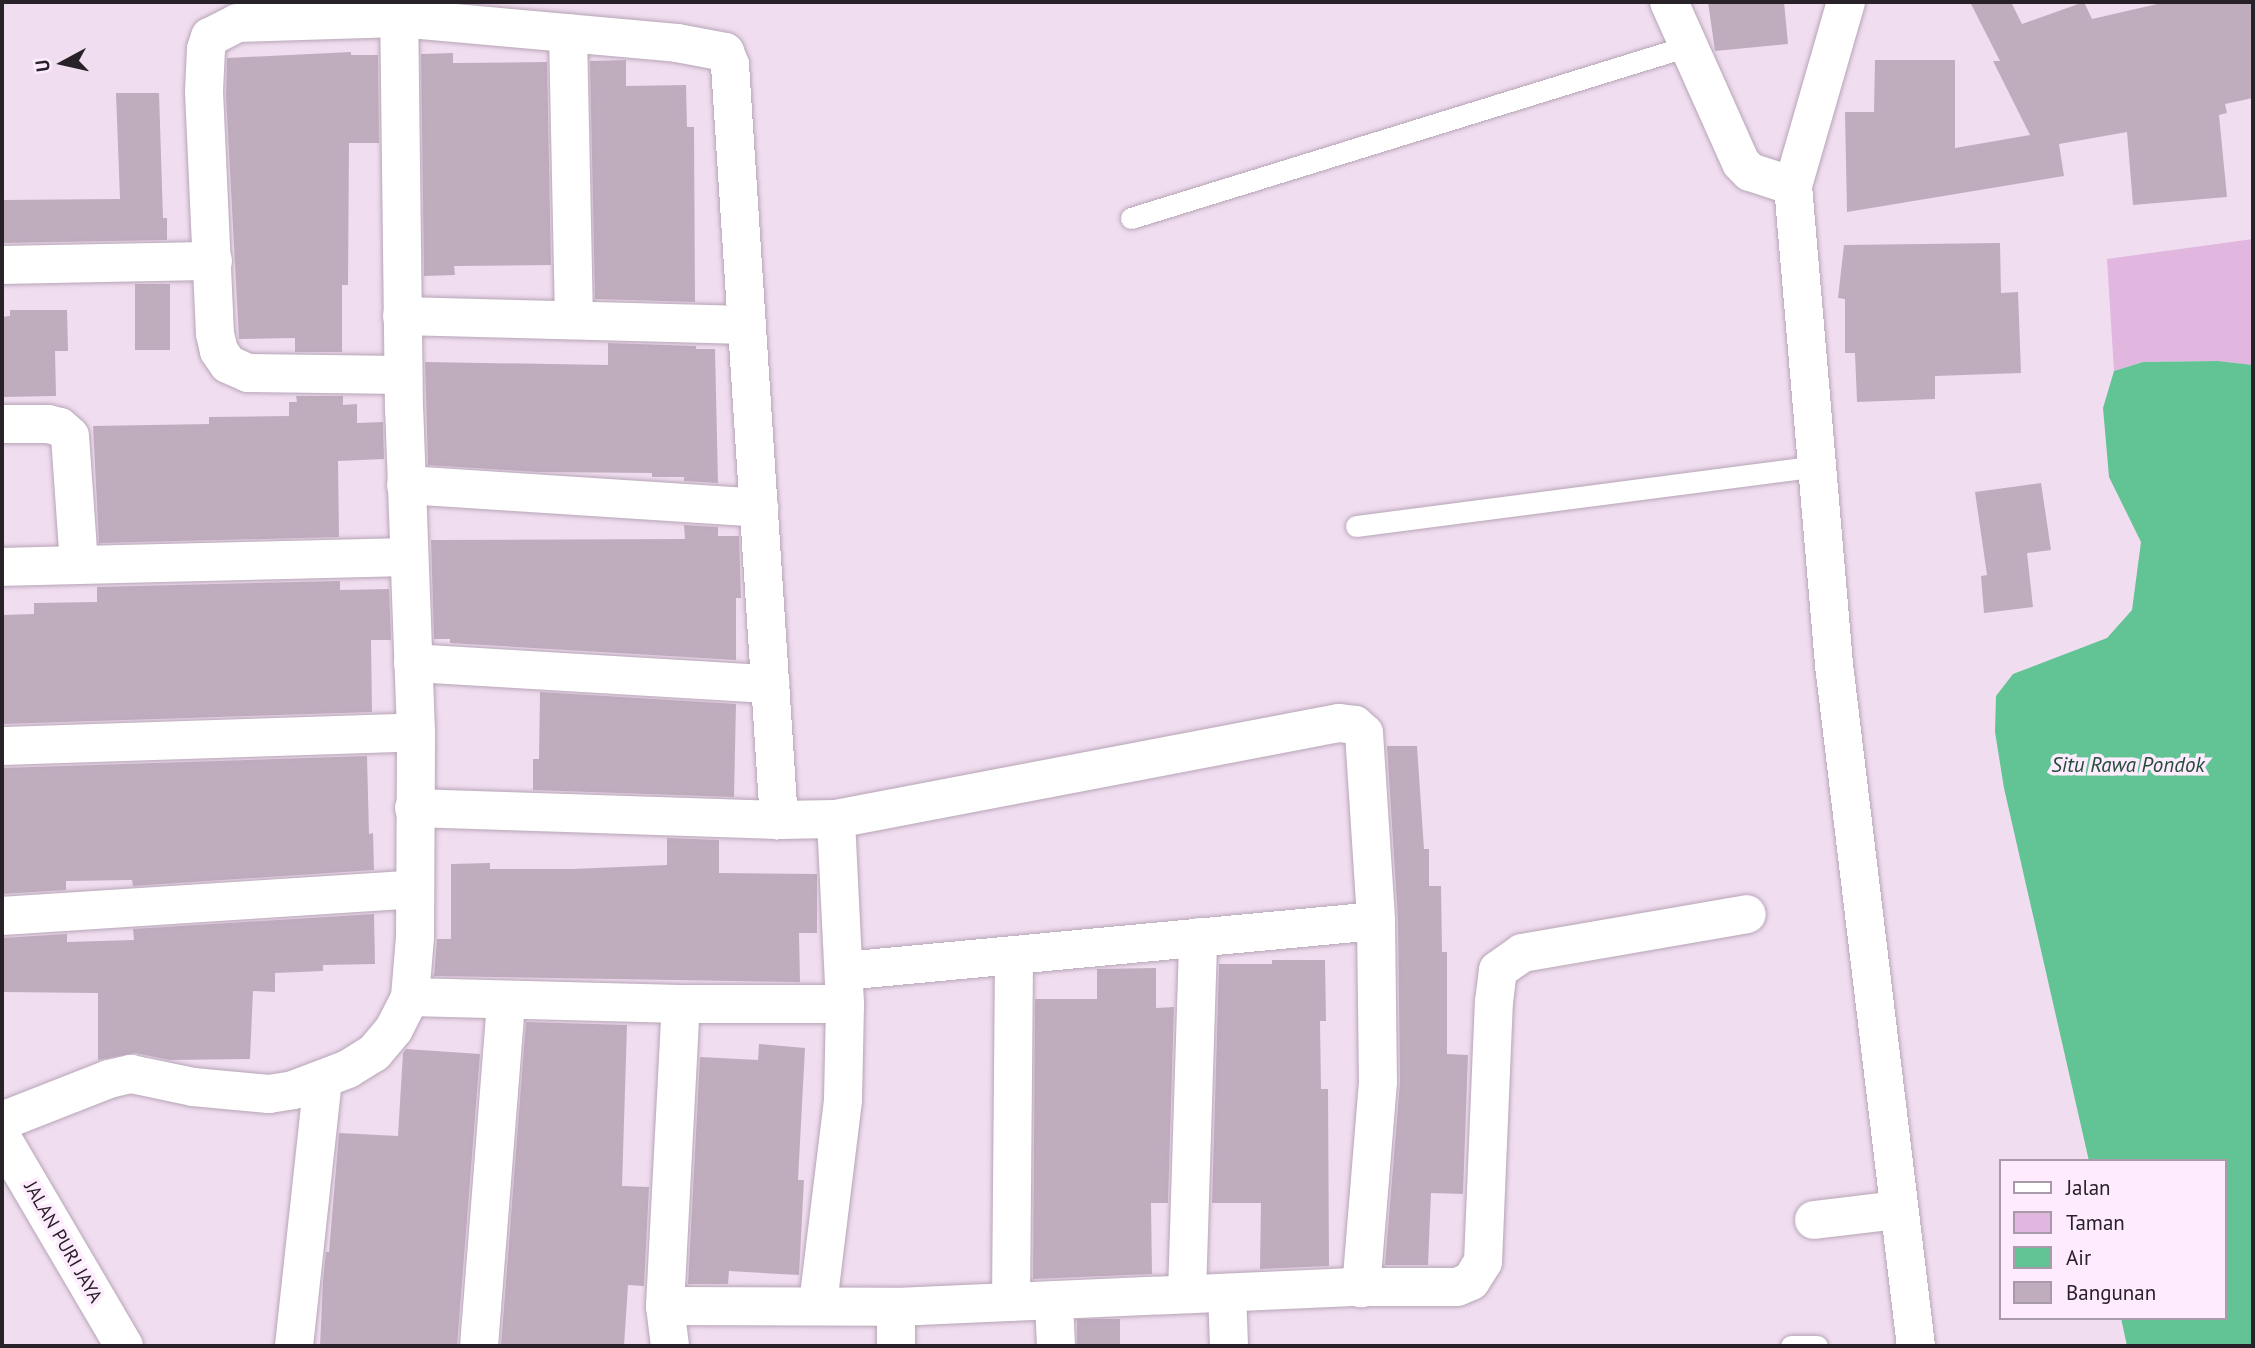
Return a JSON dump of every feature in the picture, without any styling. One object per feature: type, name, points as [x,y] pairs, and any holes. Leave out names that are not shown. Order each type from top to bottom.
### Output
[{"type":"street","points":[[1669,2],[1741,163],[1750,172],[1793,186]]},
{"type":"street","points":[[1846,2],[1793,186],[1835,673],[1916,1346]]},
{"type":"street","points":[[2,1121],[109,1079],[131,1074],[193,1087],[269,1094],[323,1081],[373,1053],[394,1029],[410,997],[415,937],[416,732],[403,375],[399,18]]},
{"type":"street","points":[[403,375],[248,373],[238,370],[219,351],[215,334],[204,66],[210,37],[222,28],[237,23],[399,18],[677,43],[719,50],[729,57],[779,820]]},
{"type":"street","points":[[568,33],[574,320]]},
{"type":"street","points":[[2,265],[213,261]]},
{"type":"street","points":[[402,316],[747,325]]},
{"type":"street","points":[[2,424],[60,426],[70,436],[79,565]]},
{"type":"street","points":[[406,485],[759,508]]},
{"type":"street","points":[[2,567],[409,557]]},
{"type":"street","points":[[414,663],[770,684]]},
{"type":"street","points":[[414,808],[779,820],[836,819],[1339,723],[1355,725],[1364,733],[1376,921],[1378,1082],[1361,1288]]},
{"type":"street","points":[[2,746],[416,732]]},
{"type":"street","points":[[818,1304],[843,1100],[845,987],[836,819]]},
{"type":"street","points":[[2,916],[414,888]]},
{"type":"street","points":[[665,1306],[818,1304],[896,1307],[1187,1294],[1457,1286],[1471,1281],[1483,1262],[1494,1002],[1499,971],[1522,953],[1747,914]]},
{"type":"street","points":[[410,997],[681,1004],[845,987],[1014,955],[1376,921]]},
{"type":"street","points":[[1187,1294],[1198,937]]},
{"type":"street","points":[[1012,1302],[1014,955]]},
{"type":"street","points":[[479,1346],[506,1001]]},
{"type":"street","points":[[670,1346],[665,1306],[681,1004]]},
{"type":"street","points":[[294,1346],[323,1081]]},
{"type":"street","name":"JALAN PURI JAYA","points":[[2,1138],[124,1346]]},
{"type":"street","points":[[1814,1220],[1898,1210]]},
{"type":"street","points":[[1227,1293],[1228,1346]]},
{"type":"street","points":[[1054,1301],[1056,1346]]},
{"type":"street","points":[[896,1307],[896,1346]]},
{"type":"lane","points":[[1131,218],[1688,46]]},
{"type":"lane","points":[[1356,526],[1817,466]]},
{"type":"lane","points":[[1791,1346],[1817,1346]]},
{"type":"green space","points":[[2253,239],[2253,365],[2218,361],[2143,362],[2114,371],[2107,259]]},
{"type":"water","name":"Situ Rawa Pondok","points":[[2218,361],[2253,365],[2253,1346],[2127,1346],[2121,1320],[2227,1320],[2227,1159],[2089,1159],[2004,788],[1995,732],[1996,696],[2013,674],[2107,638],[2132,610],[2141,542],[2109,477],[2103,408],[2114,371],[2143,362]]},
{"type":"building","points":[[1708,2],[1784,2],[1788,44],[1715,51]]},
{"type":"building","points":[[1970,2],[2011,2],[2022,24],[2084,2],[2092,19],[2166,2],[2253,2],[2253,98],[2225,104],[2227,113],[2219,115],[2227,197],[2133,205],[2127,132],[2059,144],[2064,176],[1847,212],[1845,112],[1874,112],[1875,60],[1955,60],[1955,148],[2030,135],[1993,61],[2000,61]]},
{"type":"building","points":[[351,52],[351,55],[378,55],[379,143],[349,143],[348,285],[342,285],[342,352],[295,352],[295,338],[239,339],[226,96],[227,58]]},
{"type":"building","points":[[453,53],[453,63],[547,62],[551,265],[454,266],[455,275],[424,276],[421,54]]},
{"type":"building","points":[[626,60],[626,86],[686,85],[687,127],[694,127],[695,302],[595,299],[590,61]]},
{"type":"building","points":[[116,93],[159,93],[163,218],[167,218],[167,240],[2,243],[2,200],[120,199]]},
{"type":"building","points":[[2000,243],[2001,293],[2018,292],[2021,373],[1935,376],[1935,399],[1857,402],[1855,353],[1845,353],[1845,299],[1838,298],[1844,245]]},
{"type":"building","points":[[135,284],[170,284],[170,350],[135,350]]},
{"type":"building","points":[[10,310],[67,310],[68,351],[55,351],[56,396],[2,397],[2,317],[10,316]]},
{"type":"building","points":[[608,343],[715,349],[718,483],[684,481],[684,477],[652,477],[652,473],[538,472],[428,465],[425,362],[608,365]]},
{"type":"building","points":[[296,396],[343,396],[343,405],[357,404],[357,423],[383,422],[384,459],[338,461],[339,537],[99,543],[93,426],[209,424],[209,417],[289,416],[289,402],[297,402]]},
{"type":"building","points":[[2041,483],[2051,550],[2027,553],[2033,607],[1984,613],[1981,576],[1987,575],[1975,492]]},
{"type":"building","points":[[684,525],[718,527],[718,536],[739,536],[741,598],[736,598],[736,660],[450,643],[450,639],[434,639],[431,540],[685,539]]},
{"type":"building","points":[[340,581],[340,590],[389,589],[391,640],[371,640],[372,712],[2,724],[2,615],[34,614],[34,603],[97,602],[97,587]]},
{"type":"building","points":[[540,692],[736,704],[734,797],[533,790],[533,759],[539,759]]},
{"type":"building","points":[[1387,746],[1417,746],[1424,849],[1429,849],[1429,886],[1441,886],[1442,952],[1447,952],[1447,1054],[1468,1055],[1463,1194],[1431,1193],[1428,1265],[1385,1265],[1400,1082],[1398,920]]},
{"type":"building","points":[[367,756],[369,834],[373,833],[374,870],[133,886],[132,880],[66,881],[66,890],[2,894],[2,768]]},
{"type":"building","points":[[667,838],[719,840],[719,873],[817,874],[817,933],[799,933],[800,982],[434,976],[437,939],[451,939],[451,864],[490,863],[490,869],[667,865]]},
{"type":"building","points":[[374,914],[375,964],[323,965],[323,971],[275,973],[275,992],[253,991],[250,1059],[169,1060],[135,1053],[98,1060],[98,993],[2,992],[2,938],[67,934],[67,942],[134,940],[133,929]]},
{"type":"building","points":[[1272,960],[1325,960],[1326,1021],[1320,1021],[1321,1089],[1328,1089],[1329,1266],[1260,1269],[1261,1203],[1212,1203],[1219,964],[1272,964]]},
{"type":"building","points":[[1156,968],[1156,1008],[1174,1007],[1168,1203],[1151,1203],[1152,1274],[1033,1279],[1035,999],[1097,999],[1097,969]]},
{"type":"building","points":[[526,1022],[627,1025],[622,1186],[649,1187],[644,1286],[628,1285],[624,1346],[501,1346]]},
{"type":"building","points":[[759,1044],[805,1048],[798,1180],[804,1180],[799,1275],[729,1271],[728,1284],[688,1284],[700,1057],[758,1060]]},
{"type":"building","points":[[406,1049],[480,1054],[457,1346],[320,1346],[323,1281],[326,1252],[329,1252],[339,1133],[398,1136],[403,1053]]},
{"type":"building","points":[[1077,1319],[1120,1319],[1120,1346],[1077,1346]]}]
